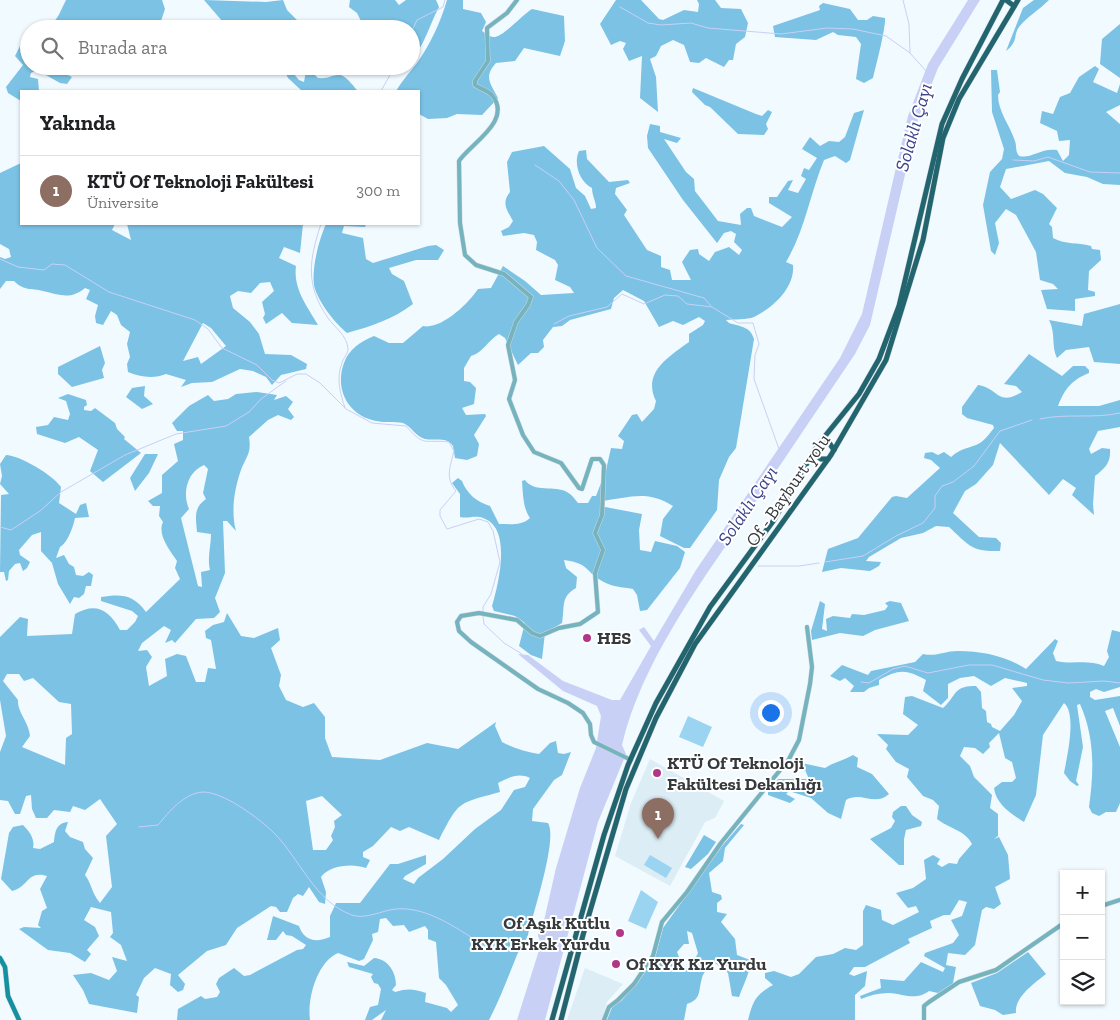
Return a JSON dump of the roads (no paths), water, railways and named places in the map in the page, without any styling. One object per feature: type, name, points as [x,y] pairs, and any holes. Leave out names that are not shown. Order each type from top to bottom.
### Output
[{"type":"highway","points":[[1004,0],[1014,6]]},
{"type":"highway","name":"Of - Bayburt yolu","points":[[552,1020],[604,835],[629,759],[656,703],[710,607],[774,520],[815,450],[859,394],[879,358],[902,298],[942,124],[997,10],[1004,0]]},
{"type":"highway","name":"Of - Bayburt yolu","points":[[562,1020],[583,935],[626,789],[656,718],[695,644],[828,459],[886,360],[924,240],[944,138],[959,99],[1018,0]]},
{"type":"highway","points":[[997,10],[1002,17],[1007,17]]},
{"type":"highway","points":[[821,441],[828,441],[834,450]]},
{"type":"highway","points":[[815,450],[816,455],[821,459],[828,459]]},
{"type":"main road","points":[[0,958],[5,967],[8,996],[19,1020]]},
{"type":"street","points":[[517,0],[507,13],[487,28],[488,61],[475,81],[475,85],[492,96],[497,106],[492,127],[459,161],[462,240],[465,255],[470,261],[504,274],[530,297],[528,305],[516,322],[508,345],[515,380],[509,399],[524,435],[534,452],[561,463],[579,488],[582,489],[592,459],[600,459],[604,465],[602,515],[595,533],[603,550],[595,574],[598,612],[580,624],[559,628],[540,636],[532,633],[518,620],[469,613],[461,616],[458,622],[459,631],[471,642],[538,690],[583,712],[590,724],[594,742],[629,759]]},
{"type":"street","points":[[604,1020],[609,1006],[634,984],[652,956],[662,922],[687,892],[721,843],[789,759],[799,740],[812,667],[807,628]]},
{"type":"street","points":[[1105,905],[1120,900]]},
{"type":"street","points":[[924,1020],[924,1006],[929,1002],[959,982],[996,970],[1060,926]]},
{"type":"water","name":"Solaklı Çayı","points":[[968,0],[980,0],[938,68],[918,119],[870,325],[855,354],[690,599],[657,656],[631,715],[622,745],[626,754],[598,822],[545,1020],[517,1020],[541,944],[538,936],[538,925],[543,925],[556,868],[580,788],[596,748],[601,716],[597,706],[563,691],[518,654],[528,655],[563,681],[612,700],[620,700],[651,646],[639,630],[644,627],[654,641],[696,570],[840,358],[862,314],[908,116],[928,64]]},
{"type":"waterway","points":[[417,20],[443,7],[445,0]]},
{"type":"waterway","points":[[903,0],[909,24],[910,53],[927,72]]},
{"type":"waterway","points":[[620,7],[648,23],[661,25],[691,23],[708,28],[781,34],[827,28],[853,29],[886,36],[910,53]]},
{"type":"waterway","points":[[382,90],[390,75]]},
{"type":"waterway","points":[[1013,160],[1034,161],[1048,157],[1090,172],[1120,173]]},
{"type":"waterway","points":[[535,165],[559,181],[574,200],[597,248],[626,276],[704,298],[711,306]]},
{"type":"waterway","points":[[321,225],[314,249],[311,272],[321,306],[347,344],[348,351],[340,369],[339,380],[345,408]]},
{"type":"waterway","points":[[0,259],[18,267],[44,270],[52,264],[65,265],[109,292],[195,320],[208,329],[222,348],[257,365],[272,380],[279,383],[297,374],[306,374],[320,383],[346,409],[372,423],[406,426],[421,440],[449,442],[454,451],[449,477],[456,491],[440,510],[440,516],[447,529],[479,519],[488,522],[493,531],[500,562],[491,594],[483,607],[483,612]]},
{"type":"waterway","points":[[554,324],[569,316],[607,307],[622,294],[644,304],[665,295],[678,296],[687,304],[712,307],[738,323],[753,323],[759,344],[755,355],[754,379],[779,449]]},
{"type":"waterway","points":[[0,527],[11,530],[40,511],[61,492],[125,455],[176,434],[226,426],[249,412],[261,399],[286,381]]},
{"type":"waterway","points":[[1040,419],[1120,413]]},
{"type":"waterway","points":[[825,562],[863,556],[896,536],[923,523],[935,508],[935,496],[942,486],[953,482],[974,466],[1000,431],[1032,420]]},
{"type":"waterway","points":[[758,566],[799,566],[819,563]]},
{"type":"waterway","points":[[483,616],[484,624],[504,643],[522,654]]},
{"type":"waterway","points":[[861,682],[869,683],[893,669],[905,666],[928,673],[969,665],[992,665],[1043,680],[1068,683],[1104,681],[1120,683]]},
{"type":"waterway","points":[[139,827],[158,825],[183,799],[196,793],[212,793],[241,807],[268,827],[283,843],[318,890],[339,909],[357,916],[368,916],[396,909],[420,911],[444,921],[486,947],[502,944]]},
{"type":"place","name":"HES","points":[[587,638]]},
{"type":"place","name":"KTÜ Of Teknoloji Fakültesi Dekanlığı","points":[[657,773]]},
{"type":"place","name":"KTÜ Of Teknoloji Fakültesi","points":[[658,839]]},
{"type":"place","name":"Of Aşık Kutlu KYK Erkek Yurdu","points":[[620,933]]},
{"type":"place","name":"Of KYK Kız Yurdu","points":[[616,964]]}]
